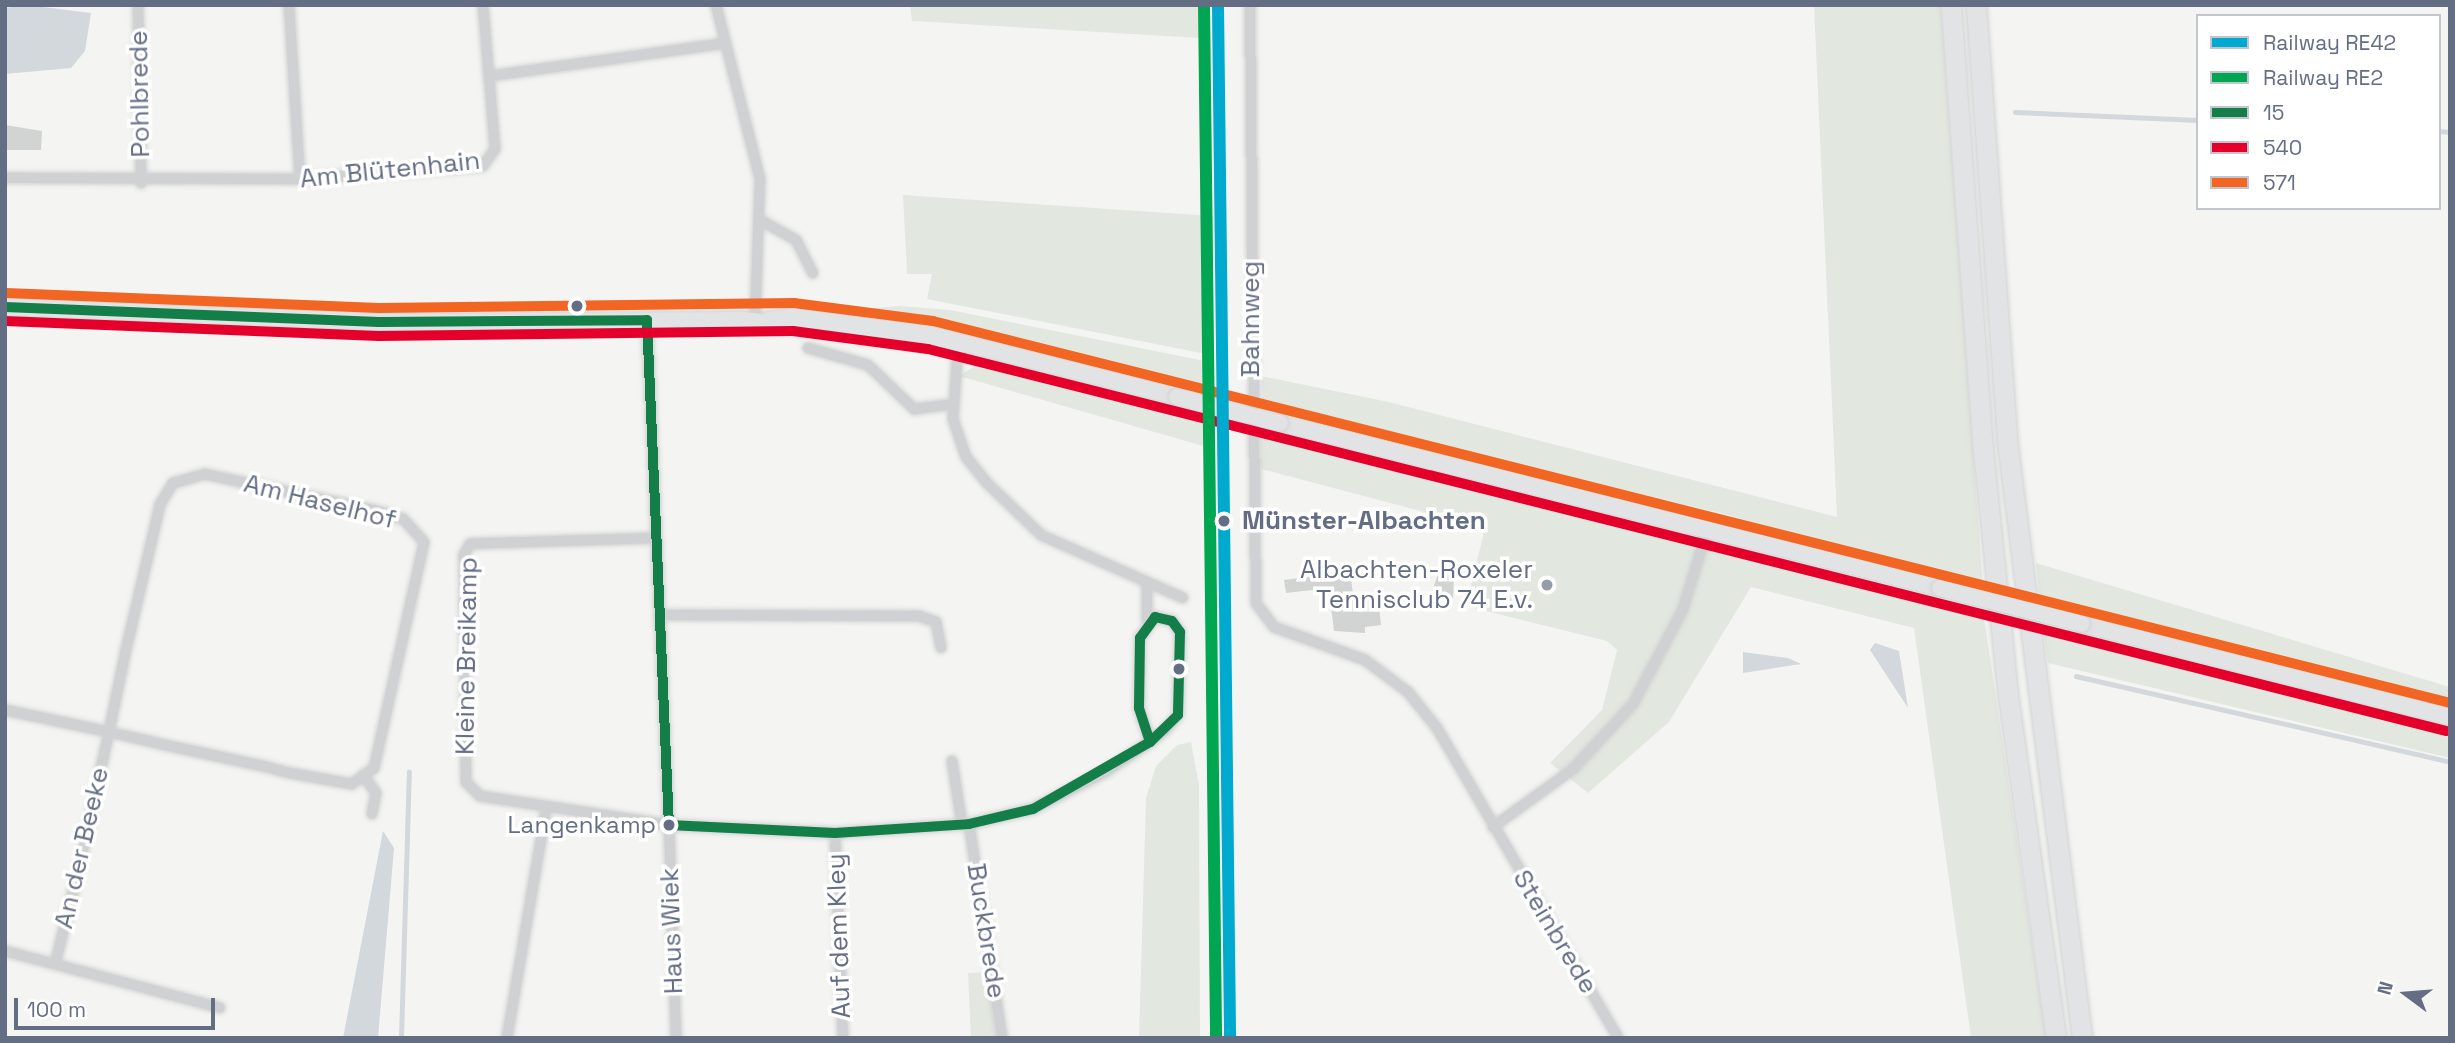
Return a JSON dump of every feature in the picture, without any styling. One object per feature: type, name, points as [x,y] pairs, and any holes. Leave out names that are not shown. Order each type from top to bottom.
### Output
[{"type":"highway","points":[[1951,5],[1983,450],[2008,696],[2056,1038]]},
{"type":"highway","points":[[1976,5],[2008,448],[2082,1038]]},
{"type":"street","name":"Pohlbrede","points":[[138,5],[141,183]]},
{"type":"street","points":[[289,5],[300,180]]},
{"type":"street","points":[[483,5],[489,76],[726,43]]},
{"type":"street","points":[[716,5],[756,156],[760,220],[759,321]]},
{"type":"street","name":"Bahnweg","points":[[1250,5],[1254,582],[1256,603],[1274,627]]},
{"type":"street","name":"Am Blütenhain","points":[[5,177],[141,183],[300,180],[483,166],[495,149],[489,76]]},
{"type":"street","points":[[760,220],[796,240],[813,273]]},
{"type":"street","points":[[5,307],[337,322],[759,321],[793,330],[958,346],[1177,397],[2450,716]]},
{"type":"street","points":[[646,320],[669,825],[835,833],[966,824],[1066,794],[1150,742],[1178,715],[1183,697],[1180,632],[1172,621],[1147,620]]},
{"type":"street","points":[[958,346],[952,404],[967,457],[1041,534],[1183,598]]},
{"type":"street","points":[[808,348],[868,365],[914,409],[952,404]]},
{"type":"street","name":"Am Haselhof","points":[[109,732],[160,505],[181,477],[205,474],[403,519],[424,542],[374,768],[363,775]]},
{"type":"street","points":[[1493,827],[1573,769],[1633,704],[1683,609],[1707,531]]},
{"type":"street","name":"Kleine Breikamp","points":[[656,538],[482,539],[466,549],[466,782],[480,796],[546,809],[669,825]]},
{"type":"street","points":[[1147,583],[1147,620],[1140,638],[1139,708],[1150,742]]},
{"type":"street","points":[[659,615],[919,616],[936,622],[941,648]]},
{"type":"street","name":"Steinbrede","points":[[1274,627],[1365,660],[1408,692],[1493,827],[1618,1038]]},
{"type":"street","points":[[5,710],[352,783],[363,775],[376,793],[372,814]]},
{"type":"street","name":"An der Beeke","points":[[55,964],[109,732]]},
{"type":"street","points":[[952,761],[966,824]]},
{"type":"street","points":[[507,1038],[546,809]]},
{"type":"street","name":"Buckbrede","points":[[966,824],[1002,1038]]},
{"type":"street","name":"Haus Wiek","points":[[669,825],[676,1038]]},
{"type":"street","name":"Auf dem Kley","points":[[835,833],[844,1038]]},
{"type":"street","name":"An der Beeke","points":[[5,951],[220,1008]]},
{"type":"shaded area","points":[[27,5],[91,13],[85,51],[71,68],[5,74],[5,8]]},
{"type":"shaded area","points":[[910,5],[1200,5],[1199,38],[912,21]]},
{"type":"shaded area","points":[[1814,5],[1941,5],[1983,589],[1728,515],[1263,403],[1261,376],[1389,402],[1837,517]]},
{"type":"shaded area","points":[[903,195],[1214,216],[1211,355],[927,299],[932,274],[907,274]]},
{"type":"shaded area","points":[[900,306],[950,310],[1205,361],[1204,391],[955,329],[865,316],[864,309]]},
{"type":"shaded area","points":[[976,365],[1204,416],[1203,446],[959,376]]},
{"type":"shaded area","points":[[1260,430],[1984,617],[2046,1038],[1971,1038],[1914,628],[1751,587],[1669,722],[1588,793],[1550,763],[1602,710],[1617,650],[1607,641],[1466,606],[1485,528],[1261,469]]},
{"type":"shaded area","points":[[2036,563],[2450,687],[2450,708],[2040,603]]},
{"type":"shaded area","points":[[2043,631],[2450,732],[2450,758],[2048,663]]},
{"type":"shaded area","points":[[1875,643],[1899,651],[1908,708],[1870,650]]},
{"type":"shaded area","points":[[1743,652],[1788,658],[1801,664],[1743,673]]},
{"type":"shaded area","points":[[1191,742],[1199,785],[1200,1038],[1139,1038],[1146,798],[1156,766],[1177,745]]},
{"type":"shaded area","points":[[383,831],[394,848],[378,1038],[343,1038]]},
{"type":"shaded area","points":[[986,972],[996,1038],[971,1038],[968,973]]},
{"type":"building","points":[[5,125],[42,131],[41,150],[5,150]]},
{"type":"building","points":[[1444,558],[1455,561],[1453,598],[1432,591]]},
{"type":"building","points":[[1343,572],[1343,579],[1351,578],[1353,595],[1378,598],[1381,625],[1365,627],[1365,633],[1334,631],[1330,599],[1322,600],[1321,589],[1286,593],[1284,580]]},
{"type":"waterway","points":[[2015,112],[2196,120]]},
{"type":"waterway","points":[[2441,131],[2450,132]]},
{"type":"waterway","points":[[2076,676],[2450,762]]},
{"type":"waterway","points":[[401,1038],[409,772]]},
{"type":"rail line","name":"RE2","points":[[1204,5],[1216,1038]]},
{"type":"rail line","name":"RE42","points":[[1218,5],[1230,1038]]},
{"type":"transit line","name":"571","points":[[6,293],[379,308],[794,303],[933,321],[2450,703]]},
{"type":"transit line","name":"15","points":[[5,307],[379,322],[647,320]]},
{"type":"transit line","name":"15","points":[[647,320],[669,825],[835,833],[969,824],[1033,809],[1150,742]]},
{"type":"transit line","name":"540","points":[[5,321],[379,336],[793,331],[928,349],[2447,731]]},
{"type":"transit line","name":"15","points":[[1155,617],[1172,621],[1180,632],[1178,715],[1150,742],[1139,708],[1140,638],[1155,617]]},
{"type":"place","name":"Münster-Albachten","points":[[1224,521]]},
{"type":"place","name":"Albachten-Roxeler Tennisclub 74 E.v.","points":[[1547,585]]},
{"type":"place","name":"Langenkamp","points":[[669,825]]}]
